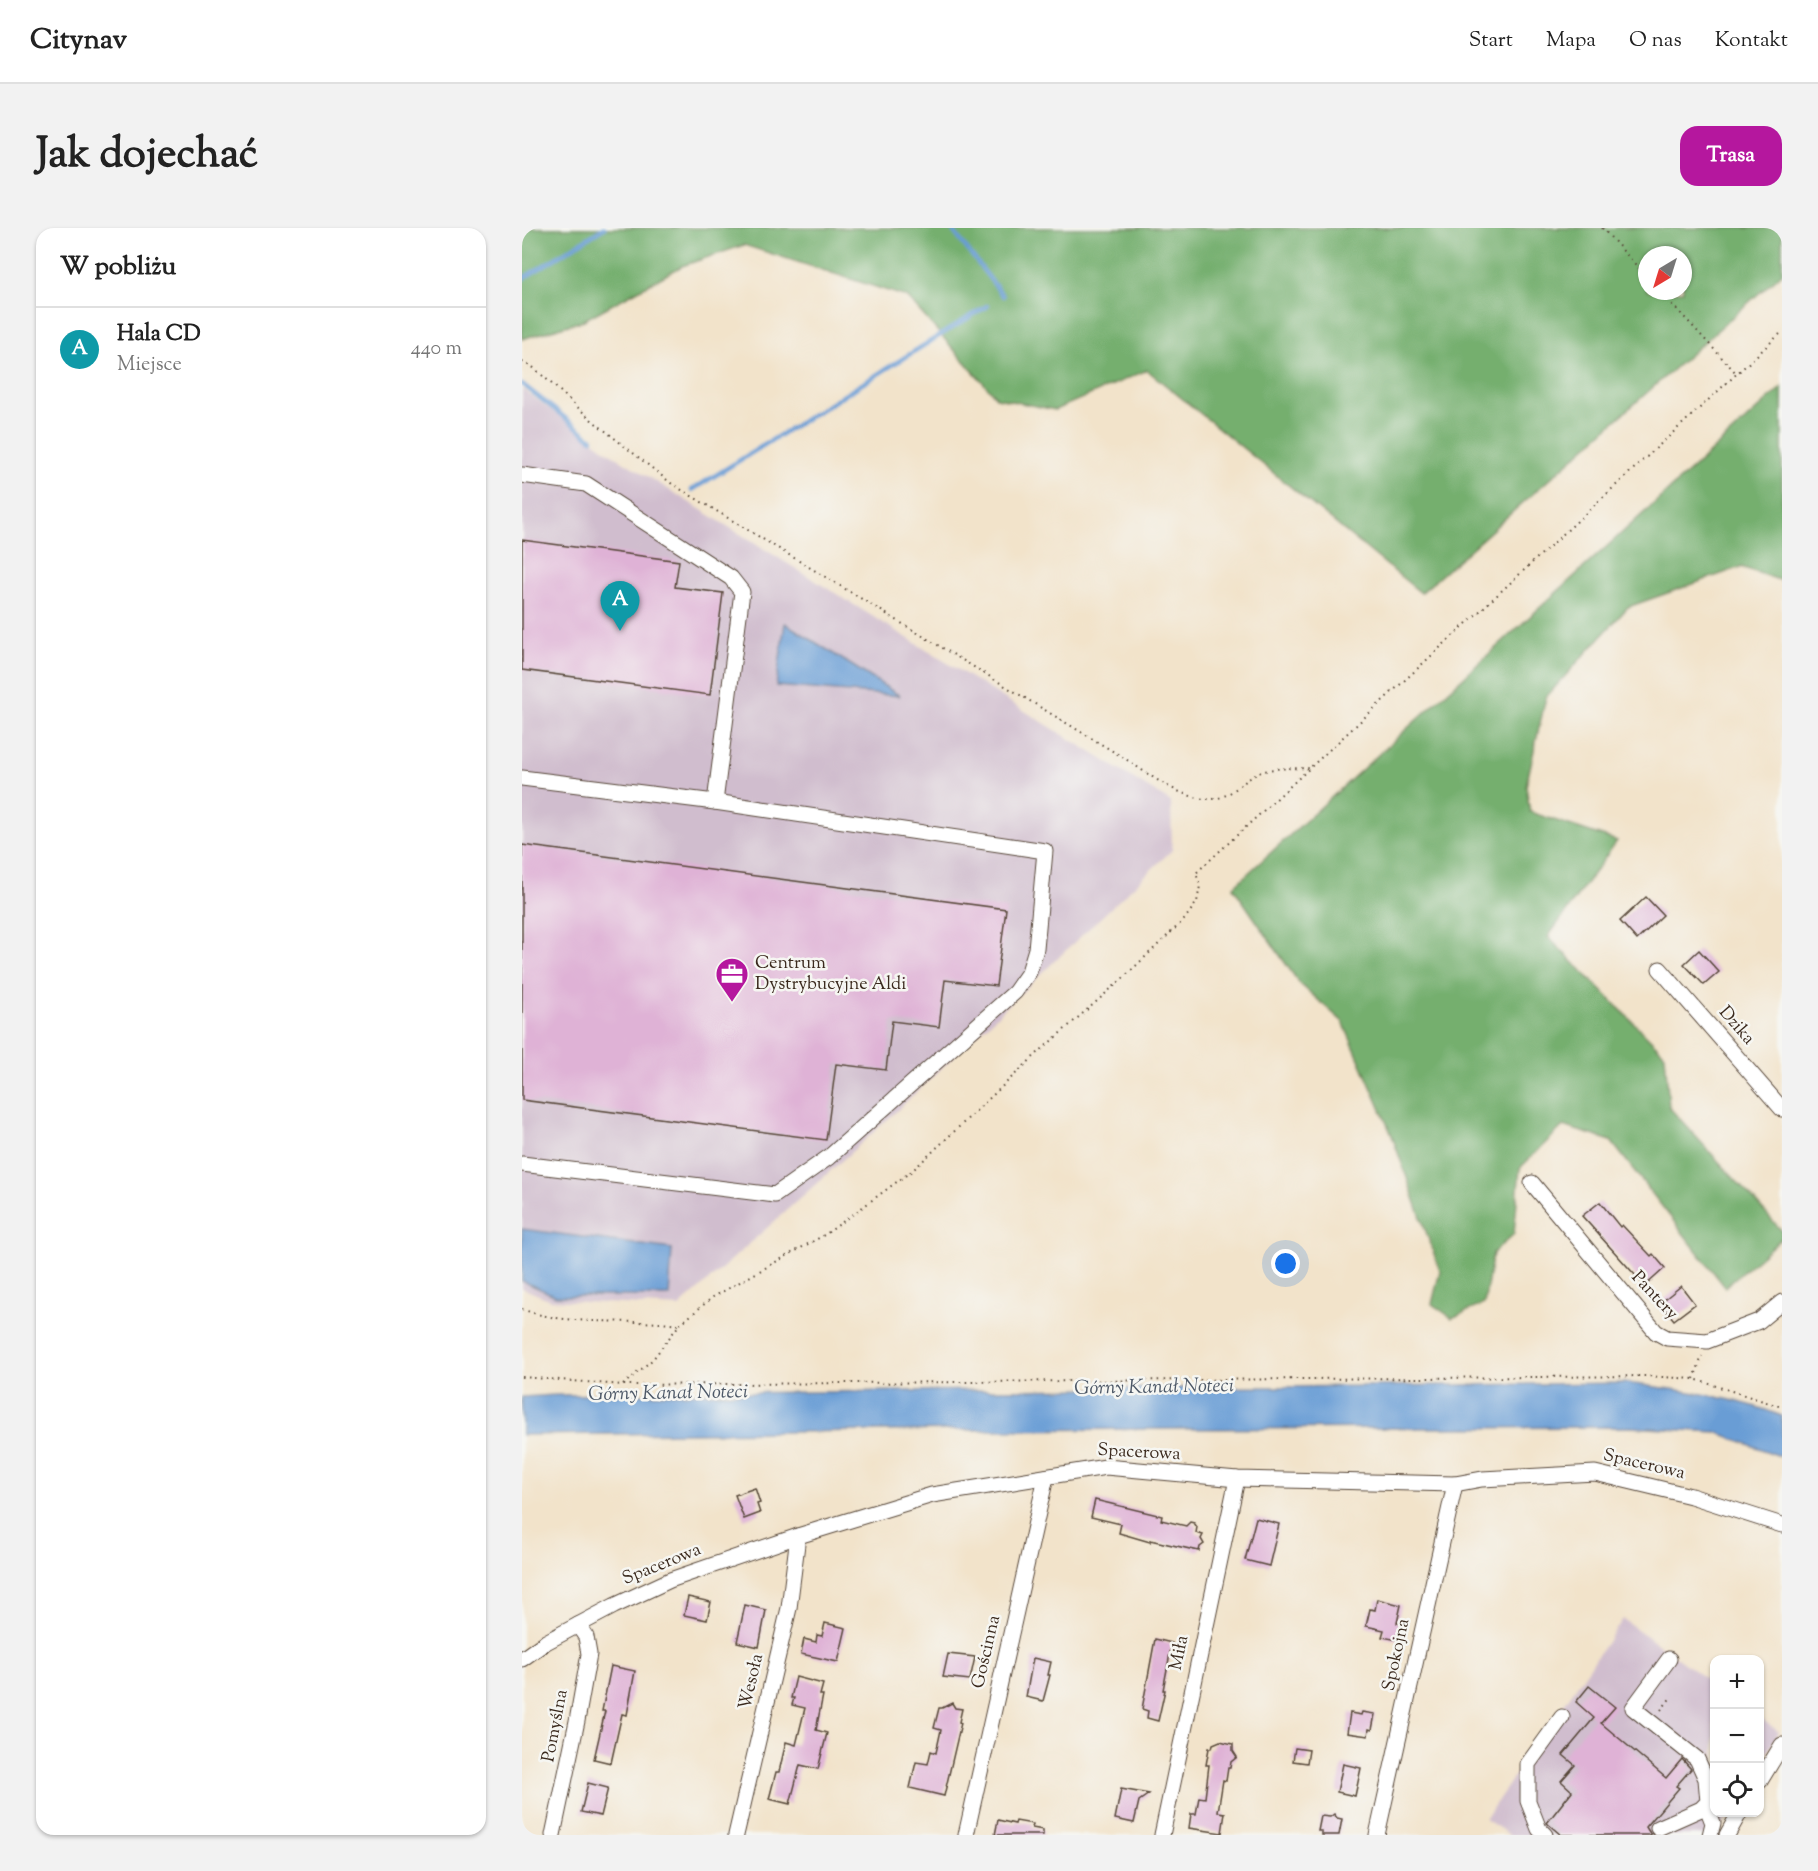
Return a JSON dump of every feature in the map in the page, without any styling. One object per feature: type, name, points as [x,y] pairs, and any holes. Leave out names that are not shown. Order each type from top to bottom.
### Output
[{"type":"street","points":[[522,476],[586,484],[731,578],[742,592],[715,802]]},
{"type":"street","points":[[522,778],[715,802],[1045,851],[1036,949],[1029,972],[1015,992],[829,1158],[775,1195],[522,1164]]},
{"type":"street","name":"Dzika","points":[[1660,969],[1782,1109]]},
{"type":"street","name":"Pantery","points":[[1532,1183],[1656,1332],[1667,1338],[1707,1341],[1759,1321],[1782,1302]]},
{"type":"street","name":"Spacerowa","points":[[522,1659],[546,1642],[670,1580],[798,1536],[932,1495],[1106,1467],[1237,1479],[1455,1484],[1482,1479],[1594,1473],[1691,1496],[1782,1525]]},
{"type":"street","name":"Gościnna","points":[[966,1835],[1046,1477]]},
{"type":"street","name":"Miła","points":[[1162,1835],[1237,1479]]},
{"type":"street","name":"Spokojna","points":[[1377,1835],[1455,1484]]},
{"type":"street","name":"Wesoła","points":[[736,1835],[789,1608],[798,1536]]},
{"type":"street","name":"Pomyślna","points":[[553,1835],[578,1721],[589,1654],[586,1637],[578,1626]]},
{"type":"street","points":[[1658,1828],[1701,1809],[1708,1802],[1706,1779],[1697,1759],[1634,1708],[1668,1659]]},
{"type":"street","points":[[1545,1835],[1539,1829],[1528,1801],[1528,1764],[1562,1717]]},
{"type":"street","points":[[1764,1774],[1782,1745]]},
{"type":"street","points":[[1706,1805],[1713,1823],[1710,1835]]},
{"type":"street","points":[[1727,1835],[1737,1817]]},
{"type":"path","points":[[1602,228],[1638,267]]},
{"type":"path","points":[[1668,300],[1737,374]]},
{"type":"path","points":[[623,1385],[653,1359],[679,1325],[713,1297],[826,1234],[913,1170],[1040,1051],[1121,981],[1184,920],[1197,902],[1200,886],[1196,873],[1782,332]]},
{"type":"path","points":[[522,362],[534,368],[593,421],[672,484],[1124,758],[1176,792],[1208,799],[1223,797],[1257,773],[1312,768]]},
{"type":"path","points":[[522,1309],[556,1319],[632,1320],[679,1325]]},
{"type":"path","points":[[1694,1379],[1707,1341]]},
{"type":"path","points":[[522,1377],[623,1385],[1647,1376],[1694,1379],[1782,1407]]},
{"type":"path","points":[[1661,1710],[1672,1696]]},
{"type":"shaded area","points":[[522,389],[610,453],[1171,802],[1172,850],[888,1119],[679,1307],[551,1300],[522,1288]]},
{"type":"shaded area","points":[[1623,1619],[1710,1682],[1710,1817],[1727,1817],[1717,1835],[1510,1835],[1485,1819]]},
{"type":"shaded area","points":[[1764,1721],[1779,1732],[1764,1757]]},
{"type":"green space","points":[[522,228],[1782,228],[1782,273],[1421,593],[1147,370],[1055,410],[997,398],[907,297],[744,245],[682,266],[582,321],[522,339]]},
{"type":"green space","points":[[1782,387],[1782,581],[1741,567],[1628,607],[1546,697],[1526,786],[1530,812],[1617,841],[1548,937],[1665,1054],[1669,1107],[1782,1231],[1782,1238],[1725,1287],[1611,1141],[1563,1126],[1520,1168],[1514,1234],[1493,1253],[1484,1304],[1452,1318],[1432,1304],[1440,1271],[1391,1133],[1343,1022],[1299,983],[1233,887]]},
{"type":"water","points":[[785,623],[900,696],[776,686]]},
{"type":"water","points":[[522,1229],[672,1249],[669,1296],[556,1296],[522,1281]]},
{"type":"water","name":"Górny Kanał Noteci","points":[[1626,1383],[1685,1391],[1744,1403],[1782,1416],[1782,1457],[1716,1432],[1630,1427],[522,1435],[522,1397],[555,1395]]},
{"type":"building","points":[[522,540],[679,561],[675,587],[723,593],[710,695],[522,670]]},
{"type":"building","name":"Centrum Dystrybucyjne Aldi","points":[[522,845],[1006,909],[996,986],[945,980],[939,1027],[892,1021],[886,1070],[836,1064],[826,1140],[522,1100]]},
{"type":"building","points":[[1646,897],[1663,915],[1637,940],[1620,921]]},
{"type":"building","points":[[1699,950],[1719,972],[1704,985],[1684,964]]},
{"type":"building","points":[[1600,1202],[1620,1227],[1622,1225],[1665,1268],[1645,1286],[1582,1216]]},
{"type":"building","points":[[1681,1286],[1695,1304],[1674,1320],[1660,1303]]},
{"type":"building","points":[[755,1488],[760,1503],[757,1504],[760,1513],[744,1519],[735,1495]]},
{"type":"building","points":[[1095,1500],[1162,1516],[1161,1520],[1186,1526],[1190,1522],[1194,1523],[1197,1527],[1196,1533],[1203,1535],[1201,1539],[1204,1544],[1199,1551],[1150,1540],[1150,1542],[1119,1533],[1121,1524],[1091,1517]]},
{"type":"building","points":[[1256,1518],[1279,1524],[1269,1566],[1245,1560]]},
{"type":"building","points":[[688,1597],[711,1602],[707,1620],[684,1615]]},
{"type":"building","points":[[1377,1599],[1401,1605],[1397,1623],[1402,1624],[1398,1640],[1382,1637],[1384,1630],[1366,1626],[1370,1609],[1375,1610]]},
{"type":"building","points":[[745,1605],[766,1610],[759,1647],[737,1642]]},
{"type":"building","points":[[825,1623],[846,1628],[838,1662],[801,1654],[804,1639],[816,1642],[817,1635],[822,1636]]},
{"type":"building","points":[[1155,1639],[1172,1643],[1158,1721],[1147,1718],[1148,1711],[1142,1709]]},
{"type":"building","points":[[948,1654],[975,1657],[970,1680],[943,1677]]},
{"type":"building","points":[[1033,1658],[1051,1662],[1043,1701],[1026,1697]]},
{"type":"building","points":[[611,1666],[635,1671],[627,1715],[622,1714],[611,1763],[594,1759],[605,1711],[602,1711]]},
{"type":"building","points":[[796,1677],[823,1684],[816,1730],[827,1733],[818,1769],[800,1765],[790,1804],[769,1799],[776,1772],[779,1772],[786,1742],[796,1745],[805,1708],[792,1705],[794,1698],[791,1698]]},
{"type":"building","points":[[1589,1686],[1615,1707],[1601,1723],[1666,1778],[1682,1759],[1691,1769],[1676,1786],[1679,1788],[1646,1827],[1651,1835],[1561,1835],[1547,1823],[1572,1791],[1561,1781],[1575,1765],[1563,1755],[1594,1718],[1576,1702]]},
{"type":"building","points":[[952,1703],[955,1708],[962,1709],[959,1722],[961,1723],[944,1796],[910,1788],[916,1762],[928,1764],[931,1751],[936,1753],[941,1730],[934,1728],[939,1708]]},
{"type":"building","points":[[1362,1712],[1375,1714],[1372,1730],[1369,1729],[1368,1736],[1347,1733],[1350,1713],[1361,1715]]},
{"type":"building","points":[[1220,1741],[1233,1744],[1233,1751],[1237,1757],[1228,1768],[1226,1781],[1223,1780],[1218,1812],[1225,1813],[1222,1833],[1189,1828],[1191,1814],[1196,1814],[1199,1797],[1205,1798],[1209,1748]]},
{"type":"building","points":[[1295,1748],[1309,1750],[1307,1763],[1293,1761]]},
{"type":"building","points":[[1343,1764],[1361,1768],[1355,1796],[1337,1792]]},
{"type":"building","points":[[588,1783],[608,1788],[601,1816],[581,1812]]},
{"type":"building","points":[[1121,1789],[1149,1794],[1139,1801],[1134,1823],[1115,1819]]},
{"type":"building","points":[[1334,1814],[1337,1818],[1342,1819],[1339,1835],[1322,1835],[1322,1831],[1318,1831],[1321,1816],[1330,1817]]},
{"type":"building","points":[[998,1820],[1015,1824],[1016,1821],[1033,1824],[1032,1828],[1043,1830],[1043,1835],[995,1835]]},
{"type":"waterway","points":[[522,279],[604,228]]},
{"type":"waterway","points":[[951,228],[1003,296]]},
{"type":"waterway","points":[[692,490],[987,306]]},
{"type":"waterway","points":[[522,384],[592,439]]},
{"type":"place","name":"Hala CD","points":[[620,631]]},
{"type":"place","name":"Centrum Dystrybucyjne Aldi","points":[[732,1003]]}]
